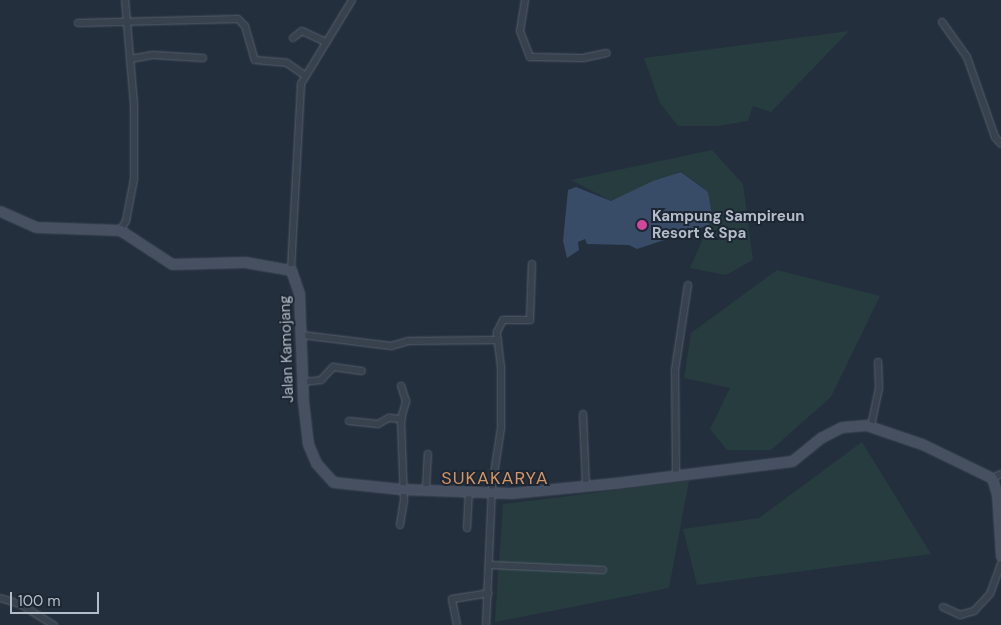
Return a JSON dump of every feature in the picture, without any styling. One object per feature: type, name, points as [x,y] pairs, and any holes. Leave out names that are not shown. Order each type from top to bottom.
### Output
[{"type":"main road","points":[[0,211],[36,227],[120,230],[172,264],[245,262],[291,270]]},
{"type":"main road","name":"Jalan Kamojang","points":[[291,270],[298,286],[308,444],[316,463],[328,479],[340,485],[403,489]]},
{"type":"main road","points":[[403,489],[493,492],[586,485],[792,461],[822,437],[842,427],[872,426],[922,444],[997,476],[1001,556]]},
{"type":"street","points":[[120,230],[126,221],[134,179],[135,120],[125,0]]},
{"type":"street","points":[[291,270],[301,88],[304,75],[352,0]]},
{"type":"street","points":[[526,0],[520,30],[530,57],[583,58],[606,53]]},
{"type":"street","points":[[78,23],[238,19],[245,26],[255,60],[287,63],[304,75]]},
{"type":"street","points":[[942,22],[967,57],[995,137],[1001,144]]},
{"type":"street","points":[[293,38],[302,30],[326,42]]},
{"type":"street","points":[[130,59],[153,55],[202,58]]},
{"type":"street","points":[[486,625],[493,492],[501,428],[501,367],[498,340],[500,322],[530,320],[532,264]]},
{"type":"street","points":[[676,475],[676,370],[688,285]]},
{"type":"street","points":[[302,335],[391,346],[408,341],[498,340]]},
{"type":"street","points":[[872,426],[880,388],[878,362]]},
{"type":"street","points":[[303,382],[321,380],[332,367],[362,370]]},
{"type":"street","points":[[400,525],[403,489],[402,418],[406,400],[401,386]]},
{"type":"street","points":[[583,414],[586,485]]},
{"type":"street","points":[[349,421],[378,424],[389,418],[402,418]]},
{"type":"street","points":[[426,489],[428,454]]},
{"type":"street","points":[[467,528],[469,491]]},
{"type":"street","points":[[942,607],[960,616],[974,611],[990,594],[1001,564]]},
{"type":"street","points":[[490,565],[603,570]]},
{"type":"street","points":[[457,625],[452,599],[489,593]]},
{"type":"street","points":[[0,598],[20,604],[54,625]]},
{"type":"green space","points":[[849,31],[771,112],[753,106],[748,121],[718,126],[678,126],[660,103],[644,58]]},
{"type":"green space","points":[[712,150],[743,184],[753,260],[726,275],[690,268],[709,225],[708,192],[681,171],[611,201],[571,180]]},
{"type":"green space","points":[[777,270],[880,296],[831,397],[771,450],[727,450],[710,429],[730,388],[684,378],[691,333]]},
{"type":"green space","points":[[862,442],[931,554],[697,585],[683,529],[759,518]]},
{"type":"green space","points":[[689,481],[669,588],[495,622],[503,504]]},
{"type":"water","points":[[681,172],[708,192],[711,210],[709,225],[637,249],[629,245],[587,244],[585,239],[578,242],[579,250],[567,258],[563,241],[568,190],[576,187],[611,201],[653,181]]},
{"type":"place","name":"Kampung Sampireun Resort & Spa","points":[[642,225]]},
{"type":"district","name":"SUKAKARYA","points":[[495,478]]}]
